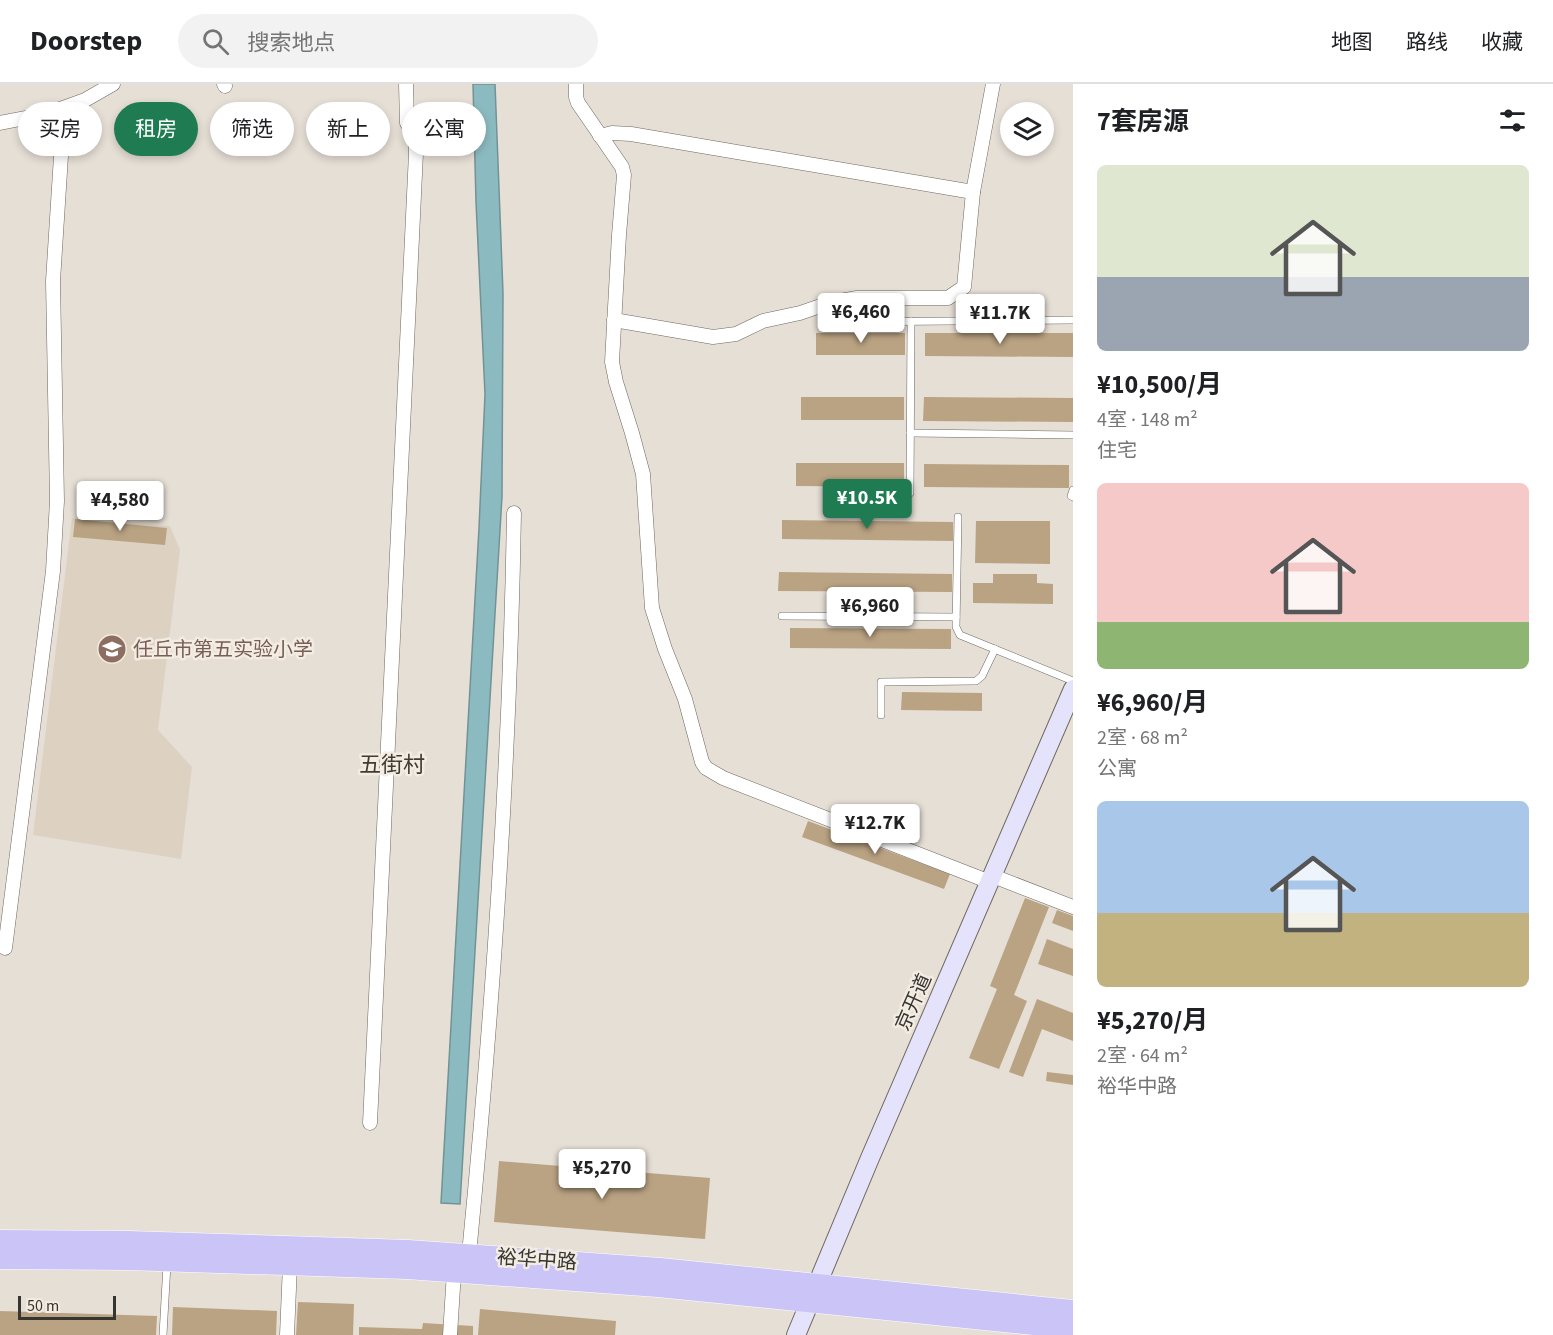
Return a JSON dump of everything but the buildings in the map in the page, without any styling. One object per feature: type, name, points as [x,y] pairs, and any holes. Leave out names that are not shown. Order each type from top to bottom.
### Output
[{"type":"main road","name":"京开道","points":[[796,1335],[1073,688]]},
{"type":"main road","name":"裕华中路","points":[[0,1240],[139,1241],[408,1250],[660,1268],[814,1293],[1073,1329]]},
{"type":"main road","name":"裕华中路","points":[[0,1259],[407,1269],[658,1287],[814,1293],[1073,1310]]},
{"type":"street","points":[[79,102],[113,84]]},
{"type":"street","points":[[370,1123],[416,153],[415,136],[407,123],[406,84]]},
{"type":"street","points":[[576,84],[578,104],[622,167],[624,176],[612,362],[643,474],[652,608],[665,649],[686,699],[702,762],[706,768],[723,778],[991,879],[1073,906]]},
{"type":"street","points":[[614,320],[714,337],[736,334],[763,321],[857,298],[948,298],[964,287],[973,192],[993,84]]},
{"type":"street","points":[[0,123],[18,119]]},
{"type":"street","points":[[600,136],[612,133],[631,134],[973,192]]},
{"type":"street","points":[[5,948],[53,571],[57,501],[53,281],[61,156]]},
{"type":"street","points":[[469,1254],[482,1119],[498,889],[512,627],[514,513]]},
{"type":"street","points":[[287,1335],[290,1265]]},
{"type":"street","points":[[450,1335],[454,1272]]},
{"type":"lane","points":[[830,322],[1073,320]]},
{"type":"lane","points":[[910,494],[911,321]]},
{"type":"lane","points":[[910,433],[1073,435]]},
{"type":"lane","points":[[1073,490],[1071,496],[1073,497]]},
{"type":"lane","points":[[958,517],[956,627],[960,635],[1073,681]]},
{"type":"lane","points":[[782,616],[956,617]]},
{"type":"lane","points":[[881,715],[881,682],[976,681],[982,676],[995,649]]},
{"type":"lane","points":[[163,1335],[167,1262]]},
{"type":"shaded area","name":"任丘市第五实验小学","points":[[72,518],[170,526],[180,550],[158,730],[192,767],[181,859],[33,835]]},
{"type":"water","points":[[473,84],[495,84],[503,293],[502,496],[460,1204],[441,1203],[485,394],[475,156],[486,156],[486,102],[473,102]]},
{"type":"place","name":"任丘市第五实验小学","points":[[112,649]]},
{"type":"district","name":"五街村","points":[[392,764]]}]
